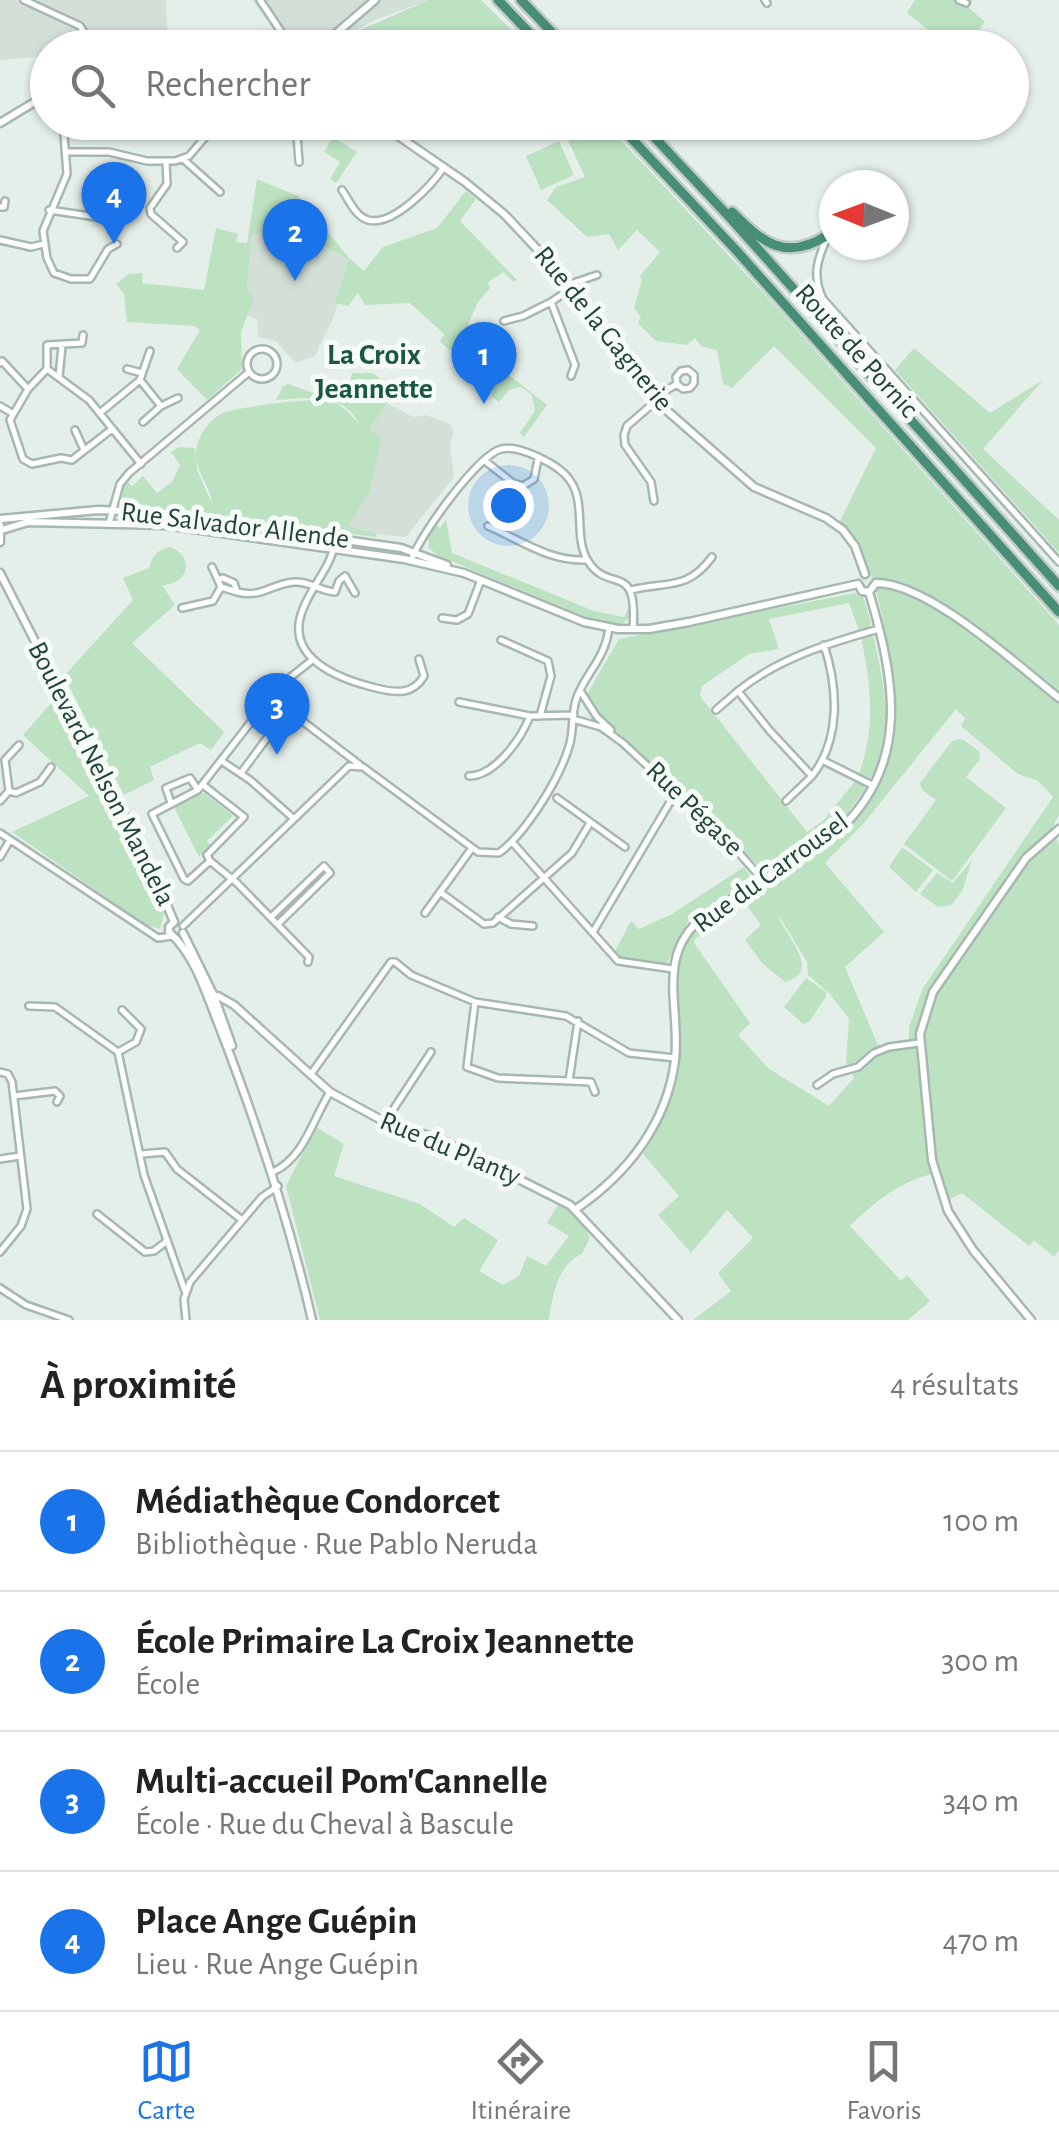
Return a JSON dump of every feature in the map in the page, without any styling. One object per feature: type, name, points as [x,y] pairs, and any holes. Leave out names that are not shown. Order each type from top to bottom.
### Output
[{"type":"highway","points":[[498,0],[527,30]]},
{"type":"highway","points":[[521,0],[550,30]]},
{"type":"highway","name":"Route de Pornic","points":[[633,140],[1059,612]]},
{"type":"highway","name":"Route de Pornic","points":[[657,140],[1059,586]]},
{"type":"highway","points":[[714,201],[727,206],[769,244],[802,248],[819,240]]},
{"type":"street","points":[[24,0],[83,30]]},
{"type":"street","points":[[260,0],[282,30]]},
{"type":"street","points":[[340,30],[375,0]]},
{"type":"street","points":[[0,123],[30,105]]},
{"type":"street","points":[[66,140],[66,184],[49,210],[42,231],[54,273],[70,279],[90,279],[108,250],[117,244]]},
{"type":"street","points":[[67,152],[109,152],[166,162],[183,159],[201,140]]},
{"type":"street","points":[[297,140],[299,162]]},
{"type":"street","name":"Rue de la Gagnerie","points":[[404,140],[504,214],[571,286],[655,399],[754,486],[826,518],[843,530],[855,546],[865,574]]},
{"type":"street","points":[[183,159],[220,192]]},
{"type":"street","points":[[166,162],[167,184],[150,208],[182,242],[177,248]]},
{"type":"street","points":[[342,190],[356,211],[374,220],[415,200],[444,167]]},
{"type":"street","points":[[49,210],[110,219]]},
{"type":"street","points":[[0,240],[31,247],[44,244]]},
{"type":"street","points":[[819,260],[816,282],[823,299],[1059,562]]},
{"type":"street","points":[[504,321],[524,316],[571,286],[597,276]]},
{"type":"street","points":[[551,302],[575,365],[571,376]]},
{"type":"street","points":[[83,335],[82,343],[47,345],[47,368],[12,413],[10,427],[27,462],[41,464],[60,458],[72,460],[112,429]]},
{"type":"street","points":[[59,378],[62,346]]},
{"type":"street","points":[[264,348],[275,354],[278,366],[271,377],[259,379],[249,372],[247,361],[252,352],[264,348]]},
{"type":"street","points":[[100,412],[141,377],[150,351]]},
{"type":"street","points":[[0,364],[2,361],[28,389]]},
{"type":"street","points":[[47,368],[100,412],[141,464]]},
{"type":"street","points":[[127,369],[141,377],[161,406]]},
{"type":"street","points":[[110,523],[120,484],[249,372]]},
{"type":"street","points":[[654,501],[651,482],[625,444],[624,435],[655,399],[677,384]]},
{"type":"street","points":[[142,422],[178,398]]},
{"type":"street","points":[[0,406],[12,413]]},
{"type":"street","points":[[75,430],[84,451]]},
{"type":"street","points":[[411,561],[433,518],[496,450],[510,448],[560,470],[574,486],[587,560],[631,590],[633,629]]},
{"type":"street","points":[[485,461],[523,486],[534,479],[538,460]]},
{"type":"street","name":"Rue Salvador Allende","points":[[1,525],[112,510],[336,538],[414,552],[584,622],[609,628],[689,622],[858,584]]},
{"type":"street","points":[[0,542],[1,525]]},
{"type":"street","name":"Rue Salvador Allende","points":[[1,525],[165,525],[411,561],[464,574]]},
{"type":"street","points":[[488,526],[512,541],[560,558],[587,560]]},
{"type":"street","points":[[336,538],[299,622],[300,640],[311,660],[369,686],[401,692],[420,684],[425,670],[419,659]]},
{"type":"street","points":[[631,590],[671,585],[695,577],[712,556]]},
{"type":"street","points":[[212,567],[220,584],[259,596],[288,582],[310,582],[327,592],[337,590],[339,580],[345,576],[355,593]]},
{"type":"street","name":"Boulevard Nelson Mandela","points":[[0,573],[153,872],[172,925],[211,997],[278,1186],[312,1320]]},
{"type":"street","points":[[865,574],[876,583],[868,592],[860,590],[858,584],[865,574]]},
{"type":"street","points":[[442,618],[458,620],[468,614],[481,580]]},
{"type":"street","points":[[876,583],[904,588],[936,604],[1059,698]]},
{"type":"street","points":[[182,608],[208,604],[220,584]]},
{"type":"street","name":"Rue du Carrousel","points":[[576,1209],[617,1176],[644,1143],[664,1104],[675,1058],[673,969],[682,940],[694,924],[836,833],[875,786],[886,758],[892,723],[890,686],[868,592]]},
{"type":"street","points":[[271,697],[472,848],[492,856],[512,842],[564,760],[580,691],[605,651],[609,628]]},
{"type":"street","points":[[716,710],[762,672],[824,645],[879,628]]},
{"type":"street","points":[[501,640],[548,661],[551,676],[540,716]]},
{"type":"street","points":[[786,801],[824,761],[835,712],[824,645]]},
{"type":"street","points":[[210,861],[188,881],[184,879],[152,814],[201,788],[284,680],[311,660]]},
{"type":"street","name":"Rue Pégase","points":[[580,691],[596,717],[762,879]]},
{"type":"street","points":[[738,691],[812,776]]},
{"type":"street","points":[[458,702],[530,716],[574,717]]},
{"type":"street","points":[[241,773],[288,710]]},
{"type":"street","points":[[469,776],[482,775],[494,767],[530,716]]},
{"type":"street","name":"Rue Pégase","points":[[574,717],[601,727],[623,743]]},
{"type":"street","points":[[0,801],[9,791],[5,760],[20,744]]},
{"type":"street","points":[[824,761],[875,786]]},
{"type":"street","points":[[223,762],[294,818]]},
{"type":"street","points":[[9,791],[16,793],[40,782],[51,766]]},
{"type":"street","points":[[0,833],[161,939],[179,933],[346,768],[363,767]]},
{"type":"street","points":[[171,804],[166,788],[190,778],[244,817],[212,849],[210,861],[278,924],[309,957],[308,962]]},
{"type":"street","points":[[593,932],[676,792]]},
{"type":"street","points":[[556,798],[624,847]]},
{"type":"street","points":[[440,892],[484,924],[493,923],[572,853],[590,823]]},
{"type":"street","points":[[1031,1320],[973,1250],[948,1211],[932,1160],[920,1043],[922,1020],[933,992],[1026,858],[1059,829]]},
{"type":"street","points":[[1044,840],[1059,837]]},
{"type":"street","points":[[0,856],[10,840]]},
{"type":"street","points":[[512,842],[618,961],[673,969]]},
{"type":"street","points":[[425,913],[472,848]]},
{"type":"street","points":[[271,917],[324,866],[330,872],[278,924]]},
{"type":"street","points":[[498,917],[511,924],[532,926]]},
{"type":"street","points":[[152,934],[172,925],[179,933]]},
{"type":"street","points":[[310,1074],[391,962],[475,1002],[578,1021],[629,1053],[675,1058]]},
{"type":"street","name":"Rue du Planty","points":[[211,997],[243,1012],[330,1092],[386,1122],[439,1138],[576,1209],[678,1320]]},
{"type":"street","points":[[475,1002],[467,1064],[470,1070],[498,1078],[591,1082],[595,1092]]},
{"type":"street","points":[[29,1006],[55,1006],[118,1052],[144,1175],[184,1291],[186,1320]]},
{"type":"street","points":[[118,1052],[136,1042],[141,1029],[122,1010]]},
{"type":"street","points":[[569,1081],[578,1021]]},
{"type":"street","points":[[817,1085],[833,1074],[858,1067],[889,1046],[920,1043]]},
{"type":"street","points":[[386,1122],[430,1052]]},
{"type":"street","points":[[0,1072],[8,1074],[14,1096],[27,1209],[22,1226],[0,1252]]},
{"type":"street","points":[[14,1096],[55,1091],[60,1096],[57,1102]]},
{"type":"street","points":[[273,1172],[301,1146],[330,1092]]},
{"type":"street","points":[[142,1154],[163,1151],[178,1169],[242,1220]]},
{"type":"street","points":[[0,1159],[20,1156]]},
{"type":"street","points":[[184,1291],[262,1197],[278,1186]]},
{"type":"street","points":[[97,1214],[145,1252],[154,1251],[167,1241]]},
{"type":"street","points":[[0,1288],[26,1305],[69,1320]]},
{"type":"shaded area","points":[[0,0],[166,0],[167,30],[30,30],[30,57],[0,60]]},
{"type":"shaded area","points":[[252,0],[429,0],[357,30],[274,30]]},
{"type":"shaded area","points":[[274,229],[299,235],[350,259],[334,316],[315,356],[295,363],[276,341],[258,337],[257,319],[245,315],[252,233]]},
{"type":"shaded area","points":[[387,403],[413,417],[426,415],[450,424],[454,431],[450,445],[454,477],[406,537],[367,533],[348,526],[382,439],[370,429]]},
{"type":"green space","points":[[429,0],[481,0],[512,30],[360,30]]},
{"type":"green space","points":[[915,0],[973,0],[969,8],[985,22],[978,30],[928,30],[907,13]]},
{"type":"green space","points":[[331,140],[338,140],[357,152],[336,183],[330,179],[340,162],[324,152]]},
{"type":"green space","points":[[568,140],[621,140],[771,301],[1059,625],[1059,815],[1052,828],[1059,844],[1059,1250],[1054,1257],[1034,1240],[1029,1246],[962,1193],[948,1200],[937,1173],[901,1186],[850,1226],[901,1281],[907,1275],[930,1301],[908,1320],[693,1320],[731,1291],[718,1273],[753,1238],[727,1210],[691,1253],[658,1215],[679,1196],[643,1154],[677,1082],[680,1055],[676,973],[686,944],[716,914],[790,869],[849,824],[870,801],[884,774],[892,742],[894,702],[889,654],[874,583],[860,550],[840,521],[876,448],[774,346],[732,388],[723,384],[717,350],[702,347],[695,338],[687,345],[656,341],[638,323],[641,317],[634,308],[640,276],[660,252],[637,230],[618,250],[609,234],[587,237],[547,200],[556,187],[585,177]],"holes":[[[956,709],[965,718],[961,726],[1018,774],[1038,781],[1053,797],[923,988],[909,1027],[909,1048],[887,1050],[877,1043],[845,967],[884,932],[825,863],[864,823]],[[745,903],[761,925],[745,940],[763,964],[785,982],[801,970],[798,951],[778,914],[807,962],[808,975],[830,994],[849,1019],[846,1062],[854,1078],[829,1106],[768,1068],[738,1035],[750,1023],[694,943]]]},
{"type":"green space","points":[[559,141],[574,175],[541,190],[526,156]]},
{"type":"green space","points":[[257,179],[298,196],[364,271],[383,247],[437,228],[466,191],[476,199],[460,221],[517,280],[513,282],[504,272],[488,282],[490,288],[478,302],[467,327],[475,348],[547,405],[524,437],[520,433],[535,411],[532,395],[521,387],[509,390],[499,402],[491,396],[496,378],[482,368],[471,367],[440,342],[444,334],[410,303],[365,305],[358,293],[348,306],[335,303],[349,259],[300,235],[291,245],[274,229],[252,234],[247,290],[254,297],[241,332],[242,369],[207,400],[177,369],[200,330],[195,326],[127,322],[124,294],[116,284],[129,274],[143,273],[142,283],[204,290],[216,228],[238,234],[236,242],[247,243]]},
{"type":"green space","points":[[914,348],[990,413],[1043,380],[983,449],[1059,520],[1059,553],[895,370]]},
{"type":"green space","points":[[352,373],[372,373],[410,399],[387,403],[370,429],[382,439],[369,493],[348,526],[377,534],[376,537],[268,524],[242,517],[135,508],[122,498],[127,481],[132,486],[143,476],[157,493],[172,482],[180,465],[171,452],[179,447],[195,448],[197,470],[212,504],[199,469],[197,445],[210,423],[229,411],[322,400],[339,405],[360,424],[352,413],[334,401],[312,398],[276,400],[288,384],[313,393],[326,381],[348,389]]},
{"type":"green space","points":[[446,520],[452,553],[594,611],[624,617],[630,605],[630,618],[620,625],[600,623],[437,555],[429,548],[428,533],[435,524],[440,528]]},
{"type":"green space","points":[[170,547],[186,563],[183,576],[162,585],[175,605],[132,643],[224,732],[211,750],[200,743],[150,767],[154,780],[124,795],[64,676],[133,600],[123,578],[149,568],[156,554]]},
{"type":"green space","points":[[855,593],[863,596],[871,623],[868,628],[859,630],[849,603],[769,619],[779,649],[749,654],[702,686],[700,696],[807,832],[823,821],[856,780],[866,788],[840,823],[763,870],[598,714],[587,694],[619,639]]},
{"type":"green space","points":[[870,635],[881,672],[886,729],[879,763],[870,778],[859,774],[868,740],[870,706],[861,637]]},
{"type":"green space","points":[[53,701],[164,913],[160,929],[146,925],[12,832],[89,796],[23,735]]},
{"type":"green space","points":[[962,739],[979,751],[980,759],[966,777],[1006,808],[952,881],[904,844],[936,800],[922,790],[920,783],[952,741]]},
{"type":"green space","points":[[204,793],[233,816],[207,841],[210,845],[199,857],[174,807]]},
{"type":"green space","points":[[902,847],[933,870],[916,892],[889,867]]},
{"type":"green space","points":[[972,860],[963,889],[952,905],[938,907],[920,894],[937,873],[953,883]]},
{"type":"green space","points":[[744,867],[752,878],[689,920],[666,965],[619,957],[615,951],[631,921],[639,929],[672,914]]},
{"type":"green space","points":[[806,978],[826,992],[826,997],[809,1022],[803,1024],[784,1007]]},
{"type":"green space","points":[[316,1127],[344,1144],[334,1176],[420,1204],[454,1227],[464,1218],[498,1240],[479,1271],[503,1285],[519,1276],[527,1256],[546,1266],[569,1236],[547,1223],[560,1201],[582,1219],[590,1238],[582,1254],[562,1273],[549,1320],[320,1320],[286,1186]]},
{"type":"place","name":"Place Ange Guépin","points":[[114,244]]},
{"type":"place","name":"École Primaire La Croix Jeannette","points":[[295,281]]},
{"type":"place","name":"Médiathèque Condorcet","points":[[484,404]]},
{"type":"place","name":"Multi-accueil Pom'Cannelle","points":[[277,755]]},
{"type":"district","name":"La Croix Jeannette","points":[[374,372]]}]
